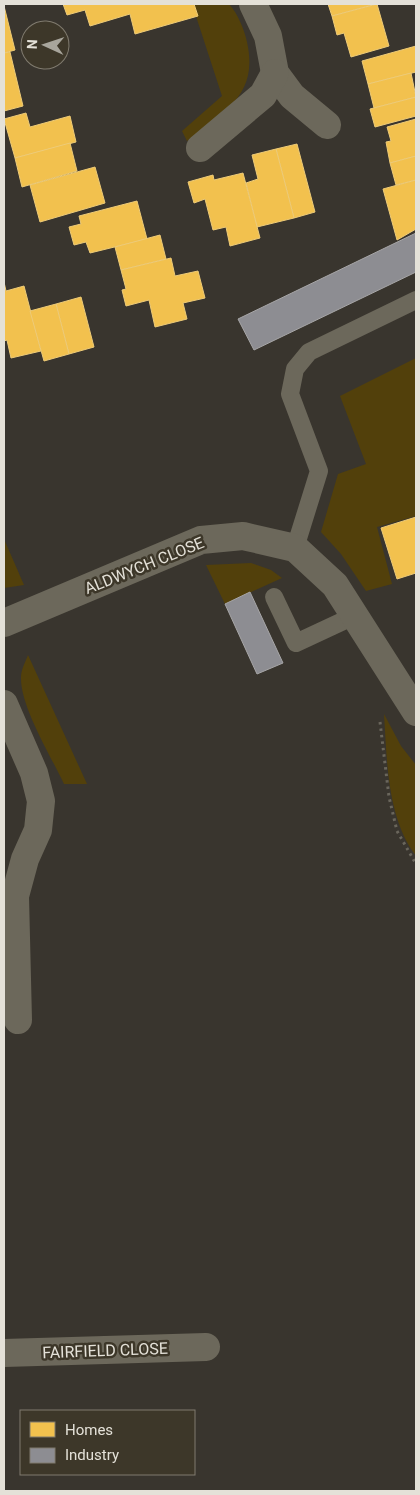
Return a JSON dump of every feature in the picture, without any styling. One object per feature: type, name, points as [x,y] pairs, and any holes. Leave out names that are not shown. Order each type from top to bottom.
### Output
[{"type":"street","points":[[253,4],[268,36],[276,74],[292,96],[327,126]]},
{"type":"street","points":[[200,148],[263,95],[276,74]]},
{"type":"street","name":"ALDWYCH CLOSE","points":[[4,623],[201,540],[243,536],[295,548],[335,585],[356,615],[416,712]]},
{"type":"street","points":[[4,704],[34,773],[41,801],[38,830],[25,859],[15,896],[10,979],[18,1020]]},
{"type":"street","name":"FAIRFIELD CLOSE","points":[[4,1353],[206,1347]]},
{"type":"lane","points":[[295,548],[319,471],[290,394],[295,370],[309,352],[416,300]]},
{"type":"lane","points":[[274,597],[296,643],[356,615]]},
{"type":"path","points":[[380,719],[388,797],[397,831],[416,864]]},
{"type":"shaded area","points":[[192,4],[229,4],[242,27],[247,42],[249,61],[248,76],[243,89],[235,100],[225,111],[187,141],[182,131],[222,96]]},
{"type":"shaded area","points":[[416,358],[416,516],[377,527],[392,584],[366,591],[341,554],[321,532],[338,474],[366,464],[340,396]]},
{"type":"shaded area","points":[[4,539],[24,585],[4,588]]},
{"type":"shaded area","points":[[251,563],[271,570],[282,578],[225,604],[206,565]]},
{"type":"shaded area","points":[[28,655],[87,784],[64,784],[37,731],[25,702],[22,689],[21,674]]},
{"type":"shaded area","points":[[384,714],[401,746],[416,765],[416,856],[406,841],[394,806],[390,788]]},
{"type":"building: Homes","points":[[63,4],[194,4],[198,16],[135,34],[130,14],[90,26],[85,10],[67,15]]},
{"type":"building: Homes","points":[[328,4],[376,4],[332,16]]},
{"type":"building: Homes","points":[[377,4],[389,46],[351,57],[344,33],[337,35],[332,16]]},
{"type":"building: Homes","points":[[4,6],[15,50],[4,53]]},
{"type":"building: Homes","points":[[416,46],[416,72],[368,84],[362,61]]},
{"type":"building: Homes","points":[[10,52],[23,106],[4,111],[4,53]]},
{"type":"building: Homes","points":[[411,73],[416,97],[374,108],[368,84]]},
{"type":"building: Homes","points":[[416,97],[416,116],[375,127],[370,109]]},
{"type":"building: Homes","points":[[26,113],[30,127],[70,116],[76,142],[15,158],[4,119]]},
{"type":"building: Homes","points":[[416,119],[416,156],[390,163],[386,142],[391,141],[387,127]]},
{"type":"building: Homes","points":[[70,143],[77,171],[22,187],[15,158]]},
{"type":"building: Homes","points":[[297,144],[315,212],[294,218],[276,149]]},
{"type":"building: Homes","points":[[276,149],[294,218],[257,227],[246,183],[258,179],[252,155]]},
{"type":"building: Homes","points":[[416,156],[416,180],[396,185],[390,163]]},
{"type":"building: Homes","points":[[95,167],[105,203],[40,222],[30,185]]},
{"type":"building: Homes","points":[[243,173],[260,238],[230,246],[226,227],[213,230],[205,199],[194,203],[188,182],[213,175],[214,180]]},
{"type":"building: Homes","points":[[416,180],[416,229],[397,240],[383,189]]},
{"type":"building: Homes","points":[[137,201],[147,239],[90,253],[86,242],[74,245],[69,227],[81,224],[79,216]]},
{"type":"building: Homes","points":[[160,235],[166,259],[121,270],[115,247]]},
{"type":"building: Homes","points":[[171,258],[175,276],[198,271],[205,298],[183,303],[187,319],[155,327],[149,300],[126,306],[122,290],[126,289],[121,270]]},
{"type":"building: Homes","points":[[4,282],[6,291],[24,286],[41,351],[11,358],[7,340],[4,341]]},
{"type":"building: Homes","points":[[81,297],[94,347],[69,354],[56,304]]},
{"type":"building: Homes","points":[[56,304],[69,354],[44,361],[30,311]]},
{"type":"building: Homes","points":[[416,517],[416,573],[397,579],[381,528]]},
{"type":"building: Industry","points":[[416,233],[416,272],[254,350],[238,319]]},
{"type":"building: Industry","points":[[250,592],[283,663],[257,674],[225,604]]}]
